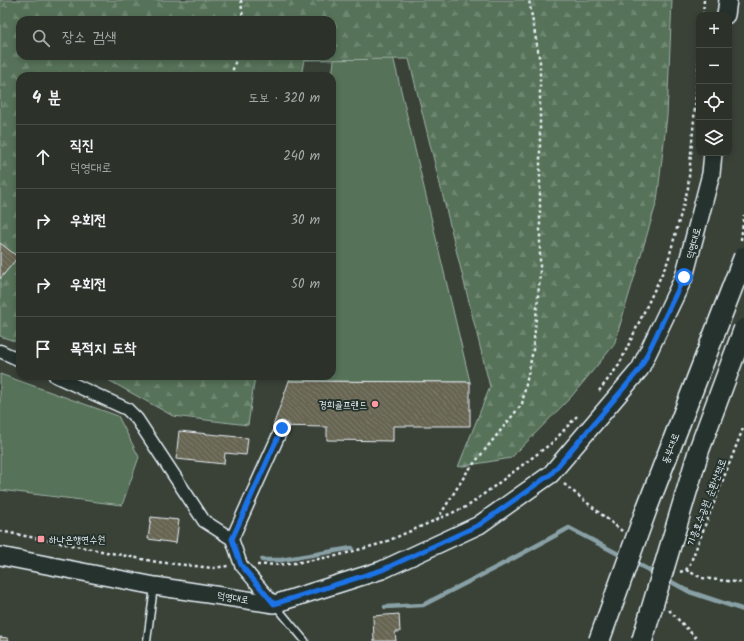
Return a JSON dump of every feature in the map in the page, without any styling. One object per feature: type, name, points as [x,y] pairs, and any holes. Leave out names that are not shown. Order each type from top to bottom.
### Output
[{"type":"highway","name":"동부대로","points":[[599,641],[647,508],[744,257]]},
{"type":"highway","points":[[642,641],[699,450],[744,329]]},
{"type":"main road","points":[[726,12],[728,0]]},
{"type":"main road","name":"덕영대로","points":[[0,556],[155,586],[274,604],[382,570],[479,525],[551,474],[640,369],[684,277],[711,174],[713,156]]},
{"type":"street","points":[[0,351],[16,358]]},
{"type":"street","points":[[64,380],[127,409],[137,419],[204,521],[232,539],[241,565],[274,604]]},
{"type":"street","points":[[232,539],[282,428]]},
{"type":"lane","points":[[148,641],[155,586]]},
{"type":"lane","points":[[274,604],[304,641]]},
{"type":"path","points":[[241,0],[243,16]]},
{"type":"path","points":[[437,521],[467,472],[522,404],[533,350],[540,275],[540,62],[529,0]]},
{"type":"path","points":[[703,12],[704,0]]},
{"type":"path","points":[[232,72],[236,60]]},
{"type":"path","points":[[596,394],[619,365],[668,262],[688,188],[697,84]]},
{"type":"path","points":[[0,531],[157,562],[213,568],[241,565],[289,564],[336,556],[383,543],[437,521],[468,506],[553,442],[582,411]]},
{"type":"path","name":"기흥호수공원 순환산책로","points":[[686,570],[690,564],[744,426]]},
{"type":"path","points":[[551,474],[625,534]]},
{"type":"path","points":[[684,561],[690,564]]},
{"type":"path","points":[[679,572],[686,570],[702,578],[744,583]]},
{"type":"path","points":[[664,606],[699,641]]},
{"type":"green space","points":[[0,0],[672,0],[667,116],[657,201],[614,345],[571,397],[511,458],[458,467],[490,387],[409,59],[336,60],[336,16],[16,16],[16,60],[304,60],[302,72],[16,72],[16,342],[0,336]]},
{"type":"green space","name":"경희골프랜드","points":[[336,46],[391,48],[470,382],[289,381],[336,380],[336,72],[333,72],[334,60],[336,60]]},
{"type":"green space","points":[[0,374],[118,416],[139,457],[122,505],[0,490]]},
{"type":"green space","points":[[108,380],[254,380],[248,425],[173,416]]},
{"type":"building","points":[[0,243],[16,255],[16,259],[0,279]]},
{"type":"building","name":"경희골프랜드","points":[[289,381],[470,382],[470,426],[393,426],[393,441],[327,440],[327,427],[273,426]]},
{"type":"building","points":[[179,431],[248,438],[246,455],[225,453],[224,464],[176,459]]},
{"type":"building","points":[[151,517],[179,520],[176,543],[148,539]]},
{"type":"building","points":[[399,614],[400,632],[395,632],[396,641],[374,641],[373,616]]},
{"type":"building","points":[[0,637],[7,638],[9,641],[0,641]]},
{"type":"waterway","points":[[385,607],[423,605],[569,528],[624,557]]},
{"type":"waterway","points":[[262,560],[281,560],[352,548]]},
{"type":"waterway","points":[[632,561],[658,575]]},
{"type":"waterway","points":[[666,579],[690,592],[744,610]]},
{"type":"place","name":"경희골프랜드","points":[[375,404]]},
{"type":"place","name":"하나은행연수원","points":[[41,539]]},
{"type":"route","points":[[282,428],[232,539],[241,565],[274,604],[382,570],[479,525],[551,474],[640,369],[684,277]]}]
